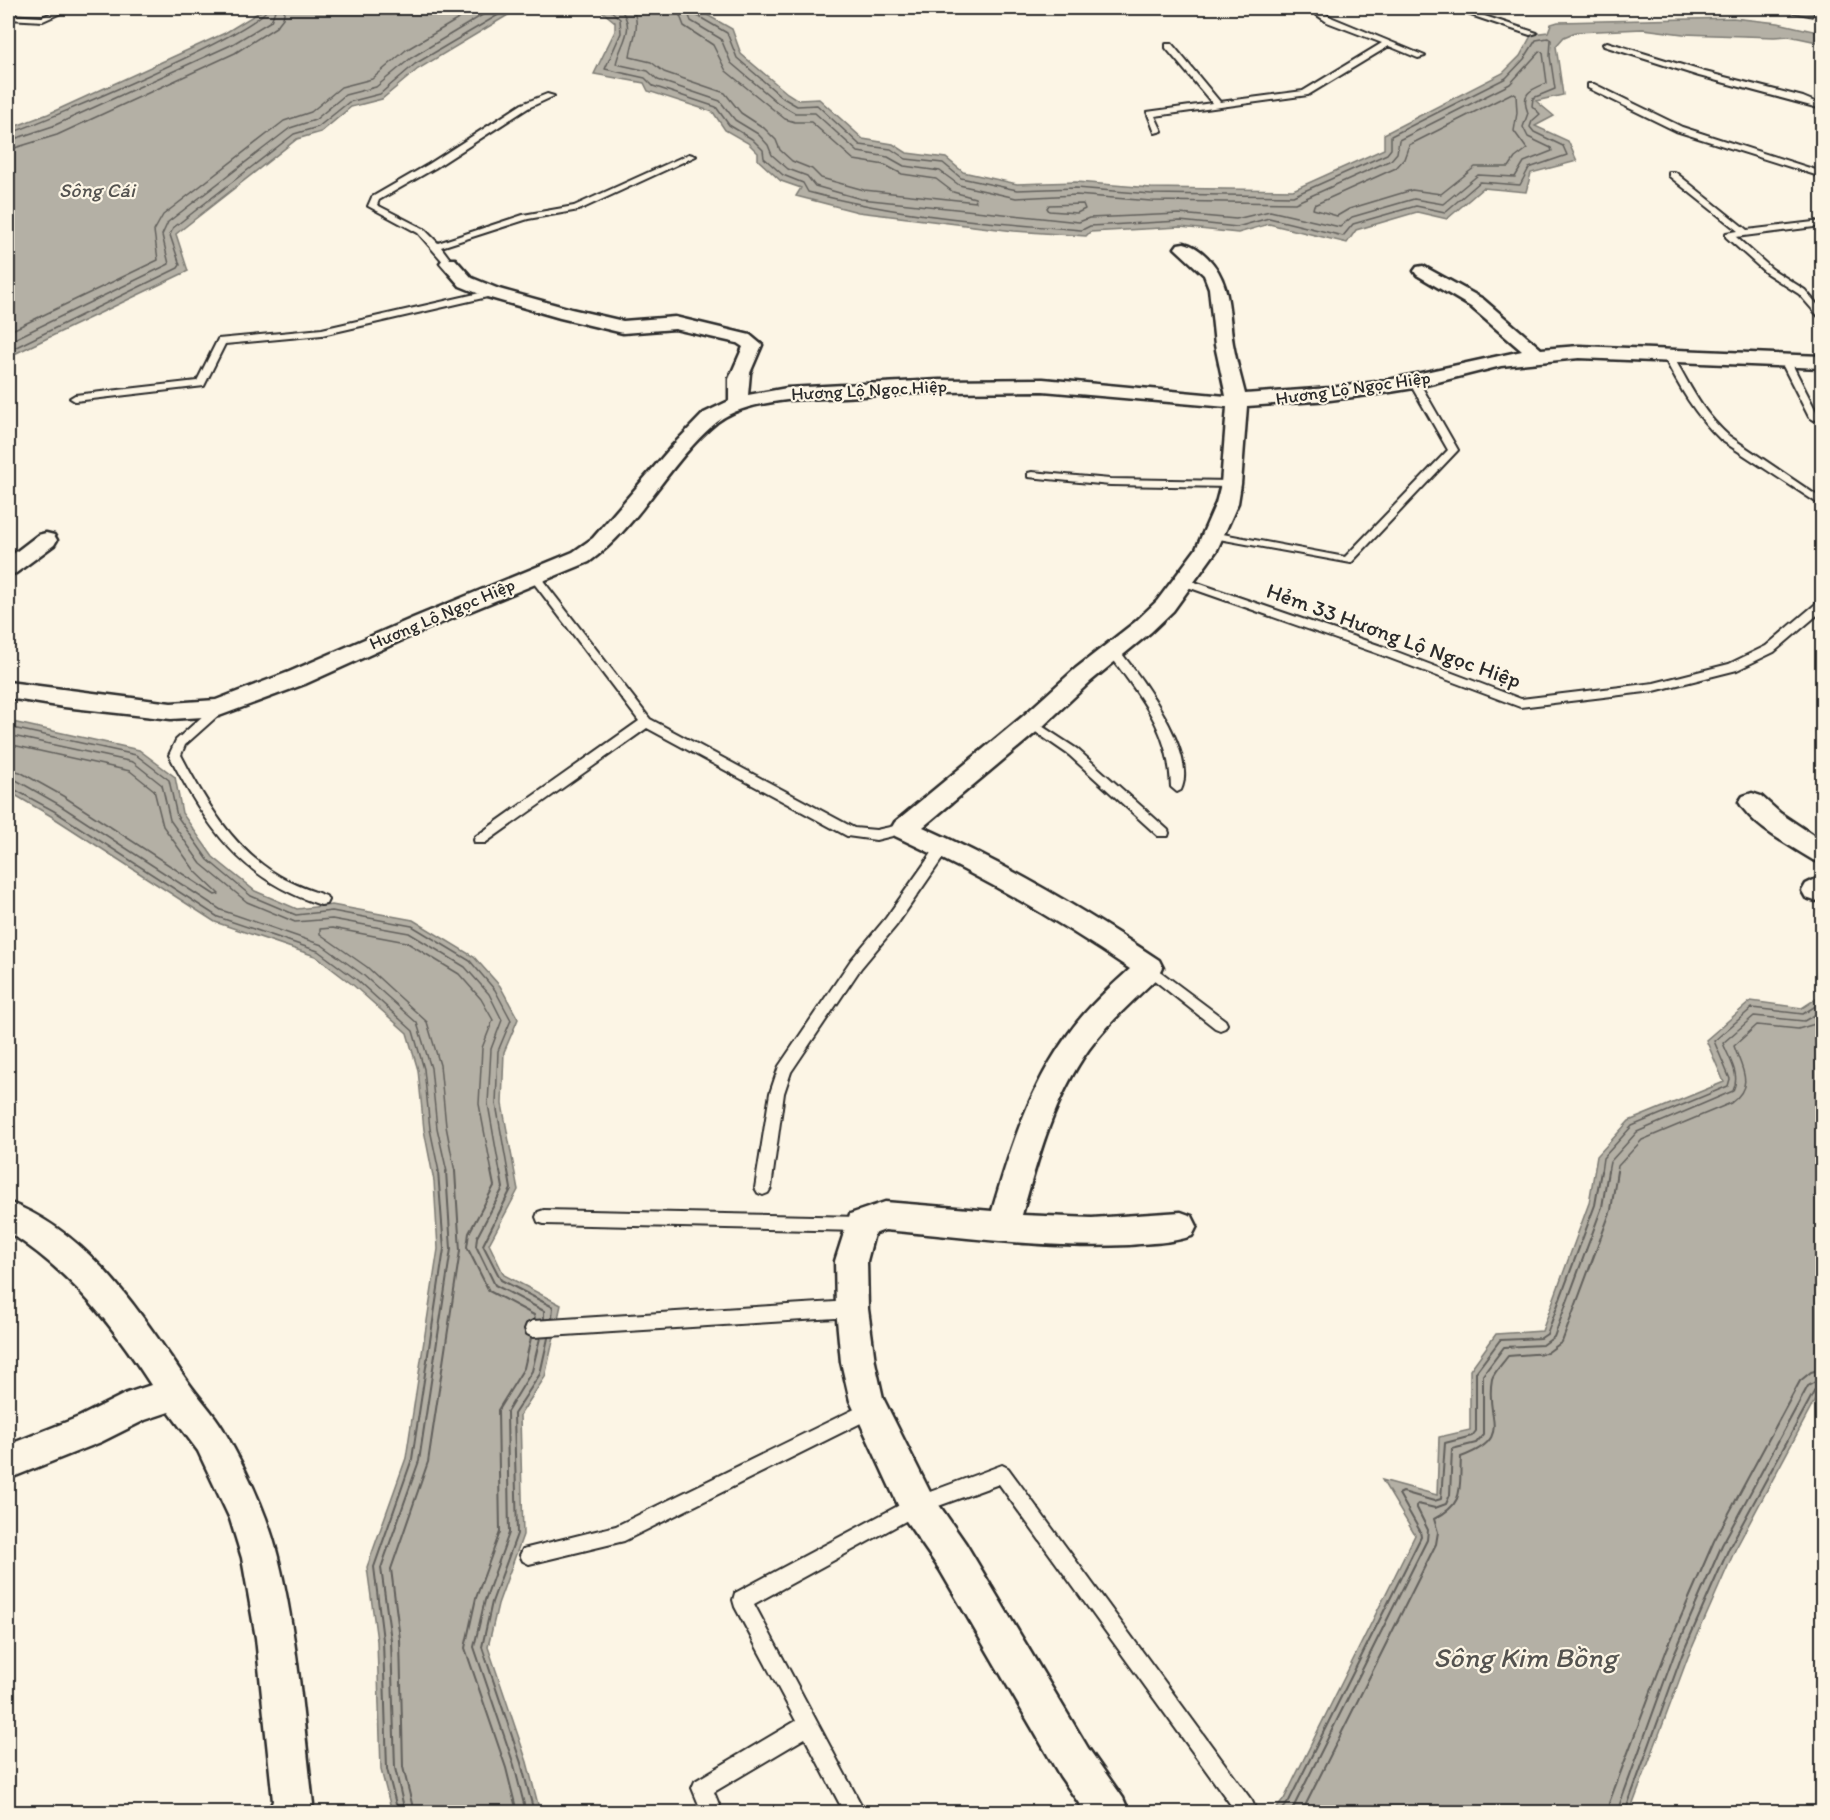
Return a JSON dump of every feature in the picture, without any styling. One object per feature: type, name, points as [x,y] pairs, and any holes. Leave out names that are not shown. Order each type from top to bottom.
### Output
[{"type":"street","points":[[1004,1226],[1030,1141],[1051,1088],[1079,1041],[1149,968],[1107,939],[1015,884],[944,846],[904,829],[1031,723],[1083,675],[1165,606],[1206,550],[1227,503],[1231,484],[1237,400],[1224,345],[1218,288],[1212,273],[1184,248]]},
{"type":"street","points":[[449,263],[466,282],[493,293],[623,327],[675,323],[743,339],[753,345],[740,368],[737,384],[739,404]]},
{"type":"street","points":[[1423,271],[1477,303],[1537,355]]},
{"type":"street","name":"Hương Lộ Ngọc Hiệp","points":[[8,690],[171,711],[219,708],[297,678],[421,622],[581,557],[602,543],[695,432],[711,417],[739,404],[787,394],[951,386],[1043,385],[1195,400],[1237,400],[1330,394],[1414,382],[1501,360],[1579,352],[1822,362]]},
{"type":"street","points":[[8,568],[46,540]]},
{"type":"street","points":[[1752,802],[1771,820],[1822,854]]},
{"type":"street","points":[[8,1215],[68,1256],[106,1295],[142,1340],[176,1394],[210,1439],[248,1514],[260,1558],[274,1638],[293,1804],[288,1812]]},
{"type":"street","points":[[1109,1812],[1074,1762],[953,1557],[917,1505],[872,1409],[858,1362],[852,1309],[851,1262],[861,1224],[885,1216],[1051,1231],[1151,1229],[1181,1226]]},
{"type":"street","points":[[8,1462],[89,1430],[139,1406],[176,1394]]},
{"type":"lane","points":[[8,17],[43,19],[68,8]]},
{"type":"lane","points":[[1311,8],[1329,20],[1421,56]]},
{"type":"lane","points":[[1454,8],[1533,33]]},
{"type":"lane","points":[[1158,131],[1150,114],[1305,93],[1388,43]]},
{"type":"lane","points":[[1607,44],[1702,74],[1800,99],[1822,107]]},
{"type":"lane","points":[[1169,46],[1218,105]]},
{"type":"lane","points":[[1591,86],[1678,129],[1822,175]]},
{"type":"lane","points":[[449,263],[421,231],[372,206],[375,199],[432,166],[525,106],[550,96]]},
{"type":"lane","points":[[436,246],[526,217],[576,208],[692,156]]},
{"type":"lane","points":[[1672,174],[1745,233]]},
{"type":"lane","points":[[1822,223],[1730,235],[1768,271],[1802,292],[1822,315]]},
{"type":"lane","points":[[75,398],[201,384],[221,341],[322,332],[493,293]]},
{"type":"lane","points":[[1668,355],[1691,401],[1711,425],[1725,438],[1822,502]]},
{"type":"lane","points":[[1785,360],[1814,417]]},
{"type":"lane","points":[[1212,536],[1347,561],[1453,450],[1414,382]]},
{"type":"lane","points":[[1032,475],[1110,482],[1231,484]]},
{"type":"lane","points":[[534,576],[646,722],[852,832],[876,835],[904,829]]},
{"type":"lane","name":"Hẻm 33 Hương Lộ Ngọc Hiệp","points":[[1183,582],[1369,646],[1520,704],[1654,687],[1733,668],[1770,649],[1822,605]]},
{"type":"lane","points":[[1113,652],[1139,685],[1168,732],[1175,752],[1178,787]]},
{"type":"lane","points":[[219,708],[180,743],[175,755],[201,806],[225,838],[271,878],[321,900]]},
{"type":"lane","points":[[480,840],[646,722]]},
{"type":"lane","points":[[1031,723],[1073,752],[1163,833]]},
{"type":"lane","points":[[763,1188],[777,1093],[784,1070],[856,964],[891,922],[944,846]]},
{"type":"lane","points":[[1149,968],[1220,1024]]},
{"type":"lane","points":[[544,1217],[861,1224]]},
{"type":"lane","points":[[533,1329],[852,1309]]},
{"type":"lane","points":[[529,1555],[618,1535],[872,1409]]},
{"type":"lane","points":[[855,1812],[742,1600],[917,1505],[1002,1474],[1245,1808]]},
{"type":"lane","points":[[712,1812],[702,1788],[808,1725]]},
{"type":"path","points":[[152,12],[159,8]]},
{"type":"water","name":"Sông Cái","points":[[266,8],[525,8],[508,15],[418,69],[382,99],[351,107],[321,132],[297,139],[176,234],[188,271],[8,357],[8,129],[48,114],[225,33]]},
{"type":"water","points":[[598,8],[695,8],[732,29],[741,54],[798,100],[819,99],[863,139],[893,144],[907,153],[946,158],[963,172],[1017,184],[1076,182],[1151,188],[1293,190],[1384,149],[1384,134],[1503,73],[1520,56],[1532,34],[1548,32],[1551,24],[1558,22],[1733,18],[1778,23],[1822,33],[1822,43],[1789,36],[1683,34],[1643,29],[1576,32],[1564,37],[1556,46],[1563,95],[1536,101],[1554,116],[1535,126],[1568,141],[1577,161],[1531,173],[1526,192],[1483,188],[1447,219],[1417,212],[1356,230],[1347,243],[1269,224],[1238,233],[1180,227],[1090,232],[1086,236],[1014,231],[858,212],[796,196],[801,188],[781,181],[758,160],[758,153],[748,143],[725,130],[713,112],[648,91],[644,83],[594,74],[615,31],[615,22]]},
{"type":"water","points":[[8,721],[139,750],[175,777],[182,813],[213,857],[255,891],[297,909],[332,905],[413,920],[474,957],[500,986],[518,1019],[504,1052],[502,1104],[518,1190],[489,1244],[504,1275],[561,1305],[545,1377],[520,1415],[523,1535],[498,1604],[488,1647],[527,1762],[540,1812],[392,1812],[381,1770],[377,1641],[367,1567],[406,1458],[438,1249],[434,1181],[424,1130],[418,1070],[407,1033],[353,985],[315,956],[215,922],[51,816],[8,791]]},
{"type":"water","name":"Sông Kim Bồng","points":[[1822,995],[1822,1387],[1735,1550],[1688,1657],[1630,1812],[1274,1812],[1284,1799],[1415,1535],[1382,1480],[1437,1495],[1439,1437],[1470,1430],[1470,1370],[1496,1334],[1542,1331],[1589,1203],[1597,1156],[1629,1121],[1724,1082],[1706,1040],[1751,1001],[1802,1008]]},
{"type":"building","points":[[1795,8],[1817,8],[1814,12]]}]
